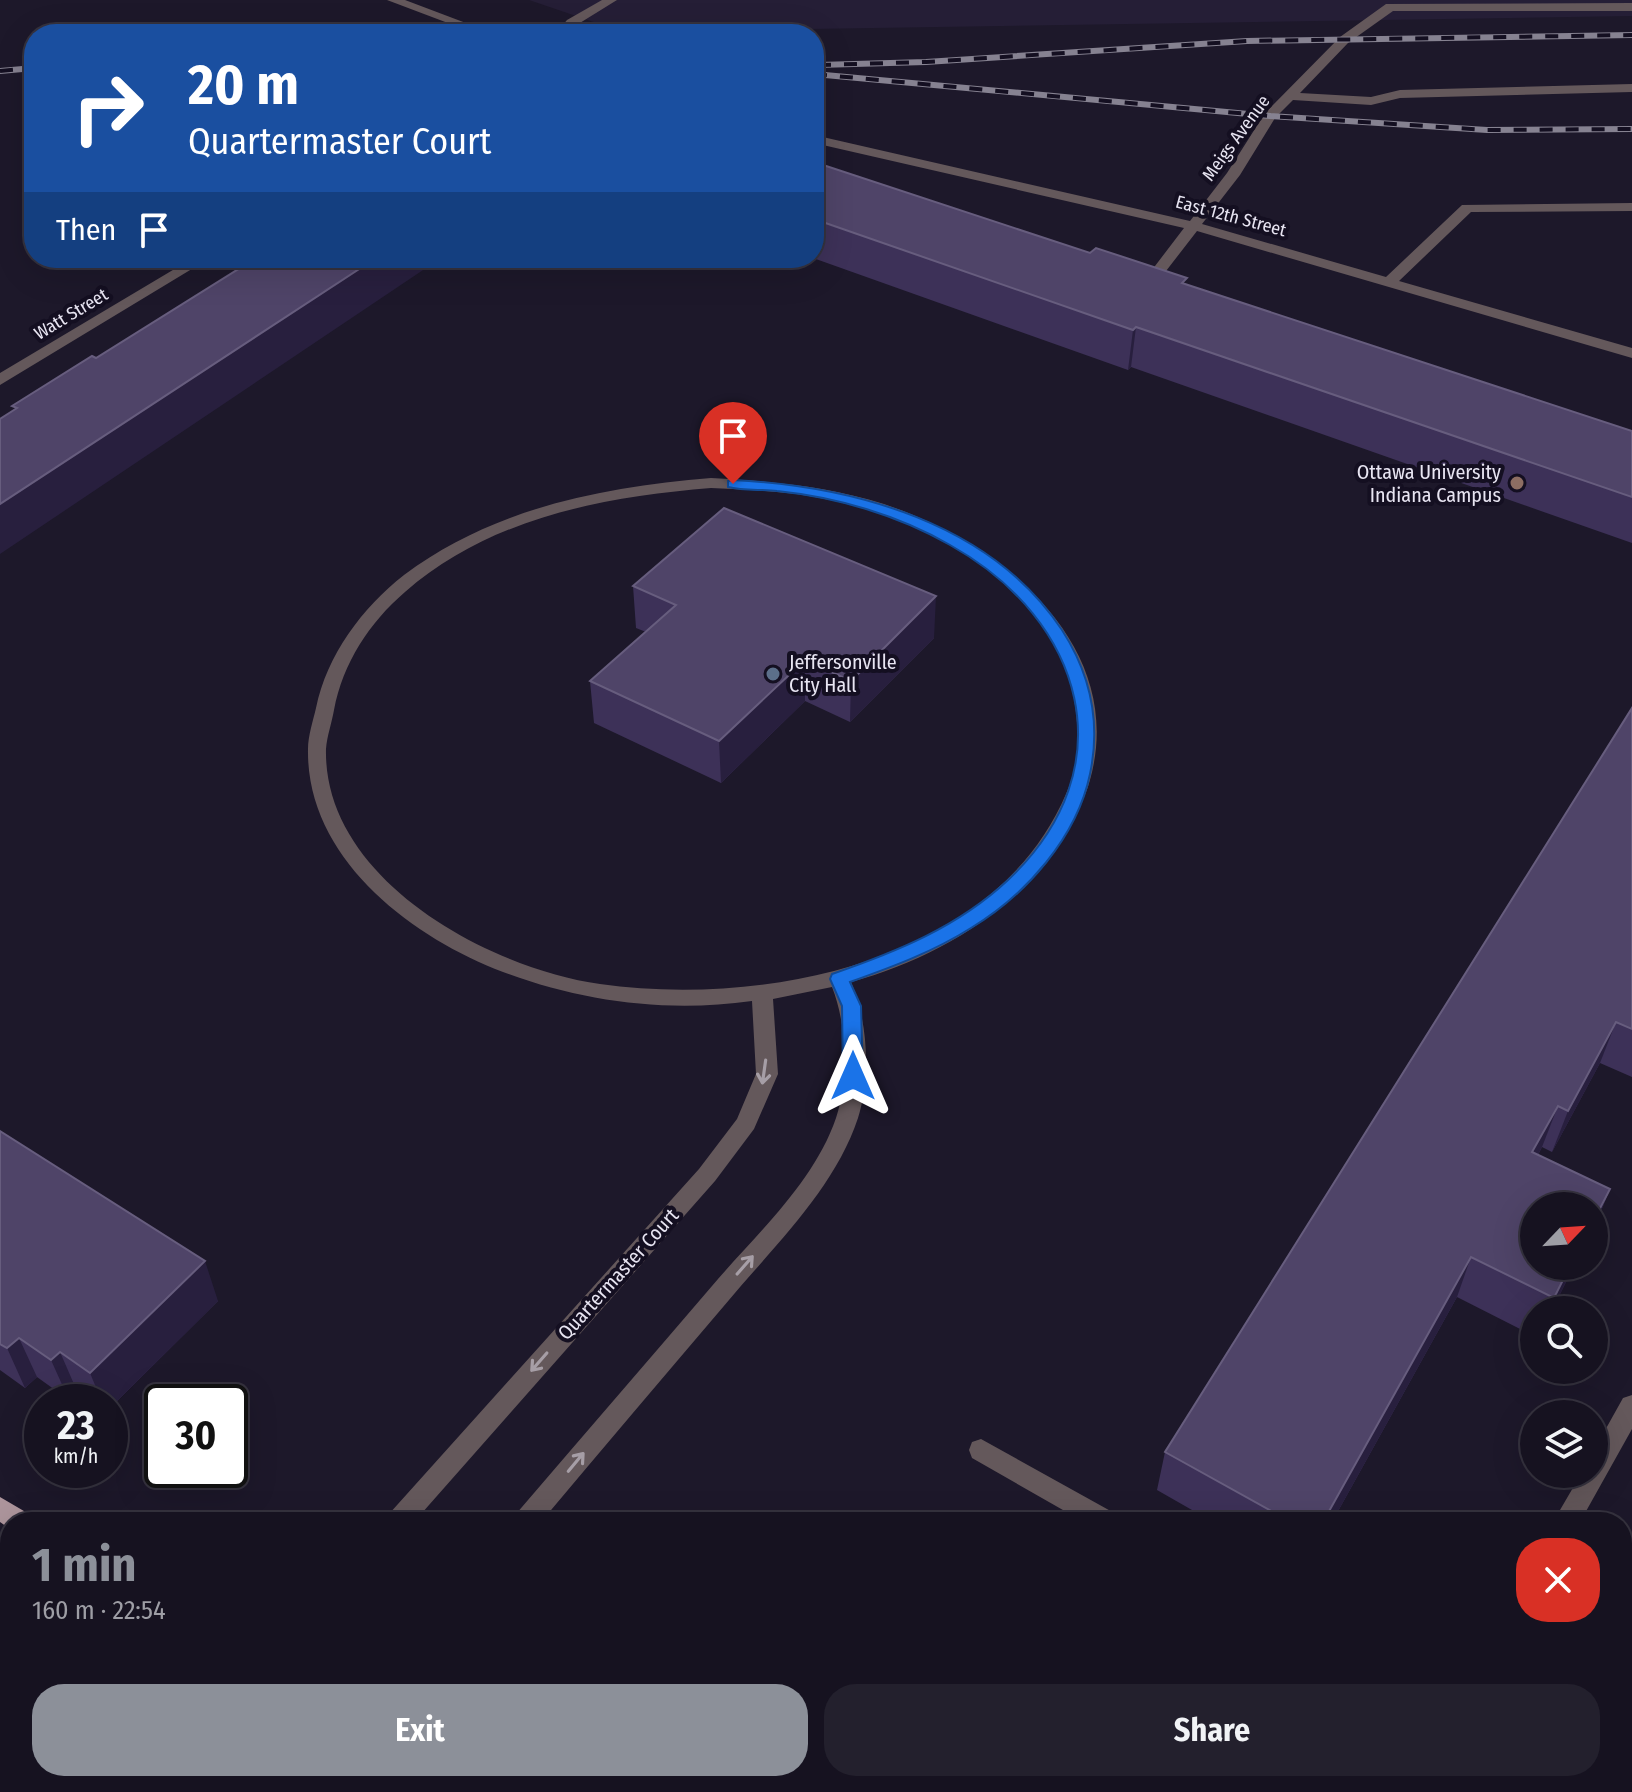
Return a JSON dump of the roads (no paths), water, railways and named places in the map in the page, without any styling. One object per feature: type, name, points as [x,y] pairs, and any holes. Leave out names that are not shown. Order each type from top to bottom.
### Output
[{"type":"street","points":[[393,0],[461,24]]},
{"type":"street","points":[[570,24],[611,0]]},
{"type":"street","points":[[1391,3],[1632,7]]},
{"type":"street","name":"Meigs Avenue","points":[[1194,226],[1233,175],[1270,116],[1344,40],[1391,3]]},
{"type":"street","points":[[1290,96],[1371,101],[1400,94],[1632,88]]},
{"type":"street","name":"East 12th Street","points":[[824,141],[1194,226],[1391,280],[1632,353]]},
{"type":"street","points":[[1391,280],[1467,208],[1632,207]]},
{"type":"street","points":[[1134,301],[1194,226]]},
{"type":"street","name":"Watt Street","points":[[4,373],[186,268]]},
{"type":"street","points":[[711,483],[778,486],[842,498],[903,516],[956,542],[1002,573],[1040,610],[1067,651],[1084,697],[1087,745],[1077,794],[1052,842],[1015,885],[966,923],[907,955],[839,979],[762,994],[679,998],[596,991],[519,972],[440,934],[395,903],[354,858],[328,809],[317,759],[321,709],[339,661],[370,617],[411,578],[460,545],[518,518],[579,499],[645,487],[711,483]]},
{"type":"street","points":[[534,1512],[806,1191],[839,1137],[852,1099],[853,1054],[851,1006],[839,979]]},
{"type":"street","name":"Quartermaster Court","points":[[407,1512],[707,1175],[746,1123],[767,1074],[762,994]]},
{"type":"street","points":[[1608,1449],[1632,1406]]},
{"type":"street","points":[[981,1450],[1090,1512]]},
{"type":"street","points":[[1572,1512],[1586,1488]]},
{"type":"railway","points":[[824,65],[926,62],[1247,41],[1632,35]]},
{"type":"railway","points":[[0,71],[24,69]]},
{"type":"railway","points":[[824,75],[1270,116],[1487,130],[1632,129]]},
{"type":"place","name":"Ottawa University Indiana Campus","points":[[1517,483]]},
{"type":"place","name":"Jeffersonville City Hall","points":[[773,674]]}]
